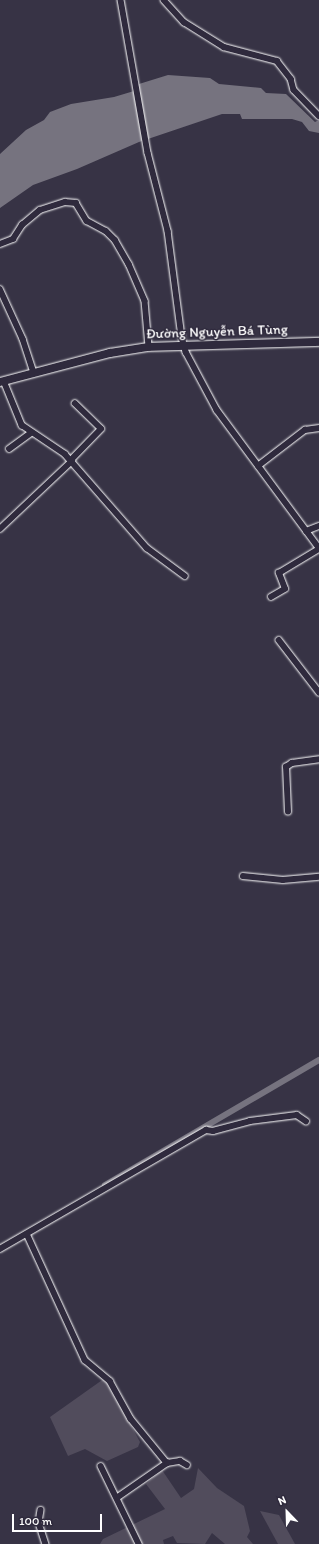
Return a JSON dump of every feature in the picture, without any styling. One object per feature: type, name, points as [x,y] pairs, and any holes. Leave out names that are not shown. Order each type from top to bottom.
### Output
[{"type":"main road","name":"Đường Nguyễn Bá Tùng","points":[[2,382],[110,353],[149,347],[183,344],[319,342]]},
{"type":"street","points":[[121,0],[136,76],[148,153],[168,231],[183,344],[217,410],[319,549],[279,573],[285,589],[271,597]]},
{"type":"street","points":[[164,0],[182,21],[224,47],[277,61],[291,79],[294,90],[319,116]]},
{"type":"street","points":[[0,244],[13,239],[22,225],[40,210],[65,202],[76,203],[86,221],[106,231],[114,240],[129,264],[145,301],[149,347]]},
{"type":"street","points":[[0,289],[23,339],[34,373]]},
{"type":"street","points":[[2,382],[16,414],[31,433],[66,454],[147,548],[185,576]]},
{"type":"street","points":[[0,529],[101,429],[75,404]]},
{"type":"street","points":[[258,466],[306,430],[319,428]]},
{"type":"street","points":[[9,449],[31,433]]},
{"type":"street","points":[[306,531],[319,526]]},
{"type":"street","points":[[279,640],[319,692]]},
{"type":"street","points":[[288,812],[286,767],[292,763],[319,759]]},
{"type":"street","points":[[243,876],[283,880],[319,877]]},
{"type":"street","points":[[0,1249],[206,1130],[213,1131],[250,1121],[297,1115],[306,1121]]},
{"type":"street","points":[[28,1234],[85,1360],[110,1381],[131,1419],[167,1463]]},
{"type":"street","points":[[118,1497],[167,1463],[180,1461],[187,1465]]},
{"type":"street","points":[[102,1466],[139,1544]]},
{"type":"street","points":[[41,1510],[39,1524],[46,1544]]},
{"type":"shaded area","points":[[168,75],[210,78],[219,84],[261,88],[266,93],[286,94],[315,122],[319,120],[319,133],[309,131],[302,122],[292,119],[242,119],[240,114],[222,114],[139,142],[77,169],[33,185],[0,208],[0,154],[26,130],[44,120],[50,112],[71,104],[114,97],[134,91],[139,84]]},
{"type":"shaded area","points":[[105,1378],[140,1442],[138,1447],[107,1461],[85,1449],[68,1456],[50,1417]]},
{"type":"shaded area","points":[[198,1468],[217,1488],[244,1506],[250,1531],[247,1537],[253,1544],[225,1544],[212,1533],[205,1544],[177,1543],[173,1536],[163,1540],[164,1544],[100,1544],[103,1539],[165,1509],[146,1484],[162,1470],[181,1498],[194,1489]]},
{"type":"shaded area","points":[[260,1511],[279,1515],[295,1544],[278,1544]]},
{"type":"waterway","points":[[105,1185],[319,1060]]}]
